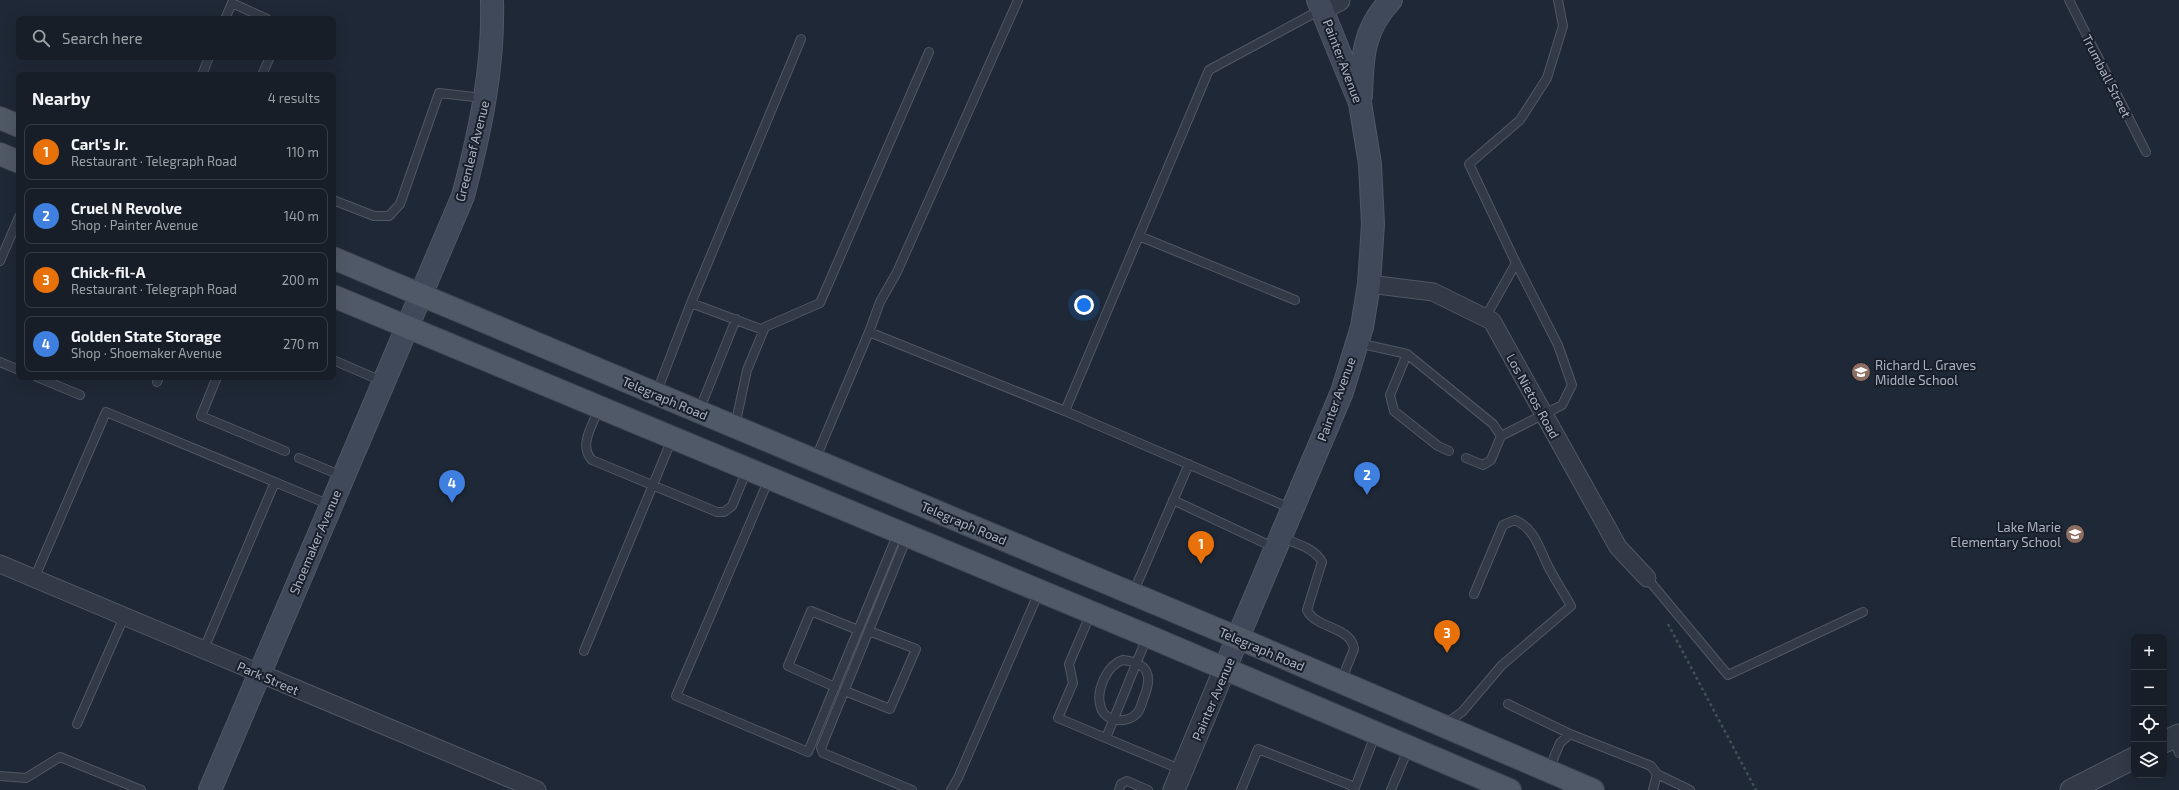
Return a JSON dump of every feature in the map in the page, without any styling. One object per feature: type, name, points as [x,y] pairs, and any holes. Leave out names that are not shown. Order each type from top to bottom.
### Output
[{"type":"main road","name":"Greenleaf Avenue","points":[[421,295],[463,196],[480,131],[488,82],[492,0]]},
{"type":"main road","points":[[1360,103],[1362,60],[1368,35],[1380,11],[1391,0]]},
{"type":"main road","name":"Painter Avenue","points":[[1226,668],[1342,392],[1357,342],[1369,284],[1373,224],[1370,164],[1360,103],[1326,3]]},
{"type":"main road","points":[[0,118],[16,125]]},
{"type":"main road","points":[[0,154],[16,161]]},
{"type":"main road","name":"Telegraph Road","points":[[336,259],[1238,638],[1593,790]]},
{"type":"main road","name":"Shoemaker Avenue","points":[[210,790],[330,505],[408,329],[421,295]]},
{"type":"main road","points":[[336,297],[408,329],[672,439],[1226,668],[1510,790]]},
{"type":"main road","points":[[721,459],[735,427]]},
{"type":"main road","points":[[1410,747],[1443,726]]},
{"type":"street","name":"Los Nietos Road","points":[[1369,284],[1433,292],[1492,321],[1618,547],[1647,578]]},
{"type":"street","name":"Park Street","points":[[0,564],[258,674],[537,790]]},
{"type":"street","name":"Painter Avenue","points":[[1174,790],[1226,668]]},
{"type":"street","points":[[2071,790],[2131,760]]},
{"type":"lane","points":[[814,460],[869,332],[880,302],[897,272],[1018,0]]},
{"type":"lane","points":[[1466,458],[1483,465],[1491,460],[1501,436],[1544,416],[1562,405],[1572,385],[1558,345],[1516,263],[1469,164],[1520,120],[1547,78],[1563,26],[1558,0]]},
{"type":"lane","name":"Trumball Street","points":[[2068,0],[2146,152]]},
{"type":"lane","points":[[226,16],[232,3],[260,16]]},
{"type":"lane","points":[[1065,411],[1209,70],[1326,3]]},
{"type":"lane","points":[[656,394],[691,303],[801,39]]},
{"type":"lane","points":[[735,427],[747,370],[763,330],[765,327],[820,303],[929,52]]},
{"type":"lane","points":[[203,72],[208,60]]},
{"type":"lane","points":[[263,72],[269,60]]},
{"type":"lane","points":[[336,201],[374,216],[389,216],[400,204],[439,93],[485,98]]},
{"type":"lane","points":[[0,261],[16,224]]},
{"type":"lane","points":[[1139,236],[1295,300]]},
{"type":"lane","points":[[1485,318],[1516,263]]},
{"type":"lane","points":[[691,303],[763,330]]},
{"type":"lane","points":[[699,412],[736,319]]},
{"type":"lane","points":[[869,332],[1065,411],[1293,509]]},
{"type":"lane","points":[[1357,342],[1407,354],[1493,424],[1501,436]]},
{"type":"lane","points":[[1407,354],[1390,395],[1394,411],[1438,446],[1450,451]]},
{"type":"lane","points":[[336,361],[384,382]]},
{"type":"lane","points":[[0,362],[16,369]]},
{"type":"lane","points":[[44,380],[80,395]]},
{"type":"lane","points":[[216,380],[201,416],[285,451]]},
{"type":"lane","points":[[599,408],[585,445],[587,454],[592,460],[717,512],[724,512],[732,506],[747,470]]},
{"type":"lane","points":[[34,579],[106,412],[330,505]]},
{"type":"lane","points":[[584,651],[672,439]]},
{"type":"lane","points":[[299,458],[343,476]]},
{"type":"lane","points":[[1133,594],[1189,464]]},
{"type":"lane","points":[[769,479],[676,696],[808,752],[858,630],[903,534]]},
{"type":"lane","points":[[204,651],[275,482]]},
{"type":"lane","points":[[1173,500],[1278,543],[1313,551],[1320,556],[1322,562],[1307,610],[1313,619],[1346,635],[1353,644],[1354,649],[1341,682]]},
{"type":"lane","points":[[1443,726],[1462,712],[1502,665],[1572,606],[1548,566],[1536,538],[1523,523],[1515,520],[1503,525],[1474,594]]},
{"type":"lane","points":[[903,534],[869,631],[821,748],[823,753],[912,790]]},
{"type":"lane","points":[[1647,578],[1728,675],[1864,612]]},
{"type":"lane","points":[[951,790],[958,778],[1040,591]]},
{"type":"lane","points":[[835,687],[788,666],[811,611],[858,630]]},
{"type":"lane","points":[[1091,613],[1069,664],[1073,684],[1058,718],[1182,770]]},
{"type":"lane","points":[[77,724],[124,617]]},
{"type":"lane","points":[[845,691],[890,709],[916,649],[869,631]]},
{"type":"lane","points":[[1106,738],[1148,636]]},
{"type":"lane","points":[[1123,660],[1137,661],[1147,672],[1150,684],[1138,712],[1124,721],[1114,720],[1102,710],[1099,697],[1100,690],[1110,668],[1117,662],[1123,660]]},
{"type":"lane","points":[[1508,704],[1570,734],[1652,766],[1657,774],[1690,790]]},
{"type":"lane","points":[[1241,790],[1258,749],[1354,788],[1376,733]]},
{"type":"lane","points":[[1549,770],[1560,743],[1570,734]]},
{"type":"lane","points":[[1391,790],[1410,747]]},
{"type":"lane","points":[[0,776],[26,778],[60,757],[141,790]]},
{"type":"lane","points":[[1653,790],[1657,774]]},
{"type":"lane","points":[[1120,787],[1127,781],[1148,790]]},
{"type":"path","points":[[1667,622],[1756,790]]},
{"type":"place","name":"Richard L. Graves Middle School","points":[[1861,372]]},
{"type":"place","name":"Cruel N Revolve","points":[[1367,495]]},
{"type":"place","name":"Golden State Storage","points":[[452,503]]},
{"type":"place","name":"Lake Marie Elementary School","points":[[2075,534]]},
{"type":"place","name":"Carl's Jr.","points":[[1201,564]]},
{"type":"place","name":"Chick-fil-A","points":[[1447,653]]}]
